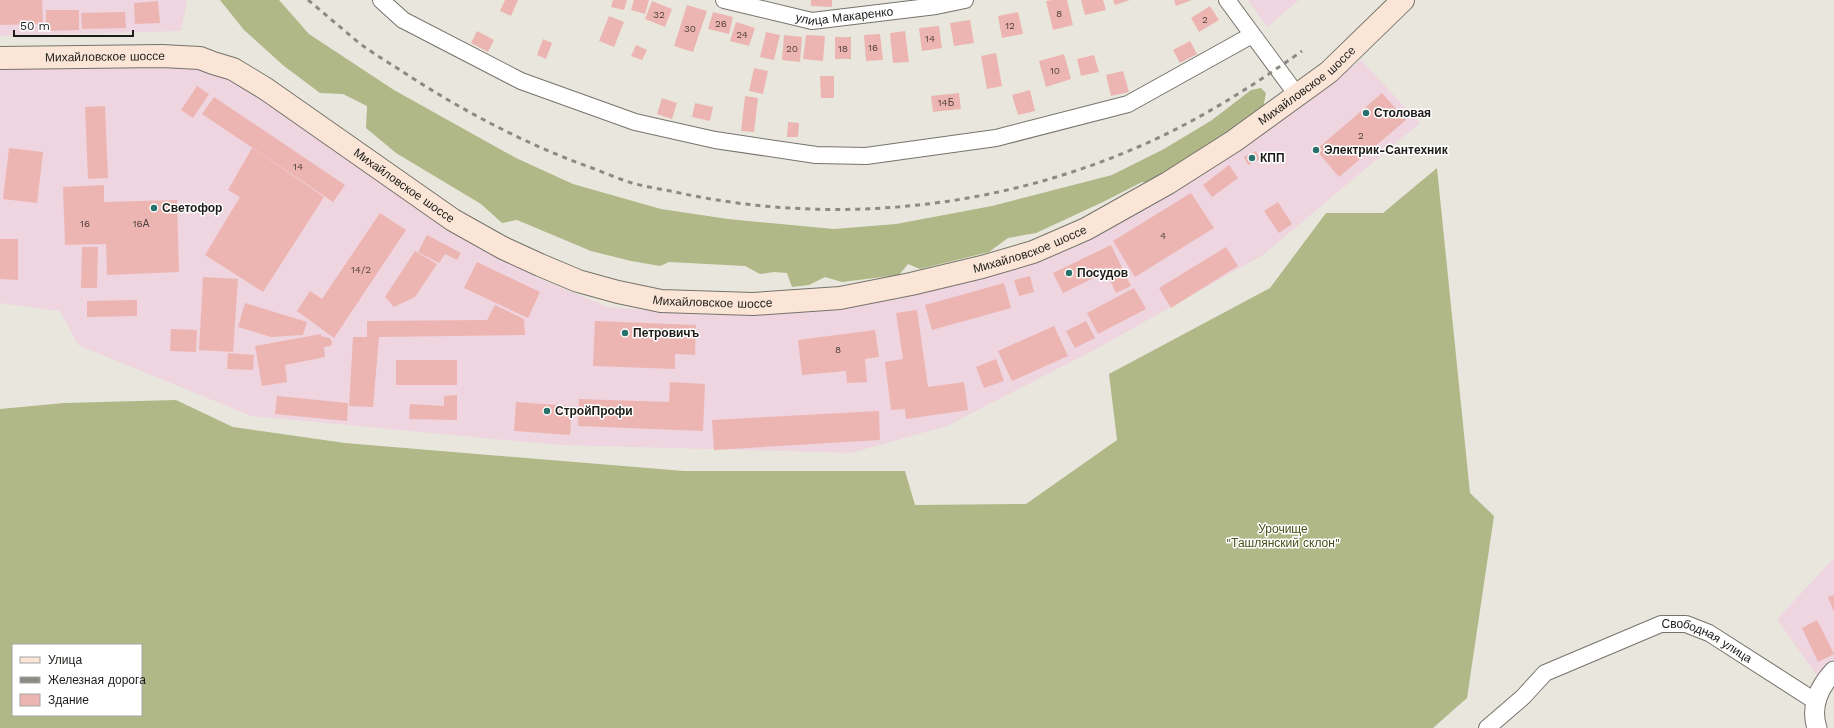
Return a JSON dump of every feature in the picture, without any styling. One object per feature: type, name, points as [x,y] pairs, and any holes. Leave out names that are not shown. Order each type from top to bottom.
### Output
[{"type":"main road","name":"Михайловское шоссе","points":[[0,58],[162,56],[200,58],[233,69],[266,89],[453,220],[503,248],[578,281],[618,292],[661,301],[753,304],[840,298],[911,284],[982,267],[1033,252],[1086,228],[1168,183],[1234,141],[1329,72],[1403,0]]},
{"type":"street","points":[[381,0],[403,20],[528,84],[635,122],[715,140],[816,155],[866,156],[996,138],[1128,104],[1252,35]]},
{"type":"street","name":"улица Макаренко","points":[[724,0],[812,21],[936,6],[965,0]]},
{"type":"street","points":[[1227,0],[1297,95]]},
{"type":"street","name":"Свободная улица","points":[[1487,728],[1523,697],[1545,673],[1661,624],[1686,624],[1709,633],[1815,701]]},
{"type":"street","points":[[1817,728],[1814,721],[1815,701],[1827,678],[1834,671]]},
{"type":"shaded area","points":[[0,0],[187,0],[181,31],[0,36]]},
{"type":"shaded area","points":[[1248,0],[1299,0],[1267,27]]},
{"type":"shaded area","points":[[1361,60],[1420,123],[1263,255],[1098,348],[947,426],[851,453],[559,445],[251,416],[78,345],[60,311],[0,303],[0,66],[188,64],[219,71],[252,89],[454,232],[538,278],[608,307],[711,315],[805,309],[902,298],[1028,265],[1102,233],[1183,185],[1278,124]]},
{"type":"shaded area","points":[[1834,558],[1834,658],[1817,676],[1777,619]]},
{"type":"green space","points":[[220,0],[279,0],[309,34],[394,90],[516,158],[573,184],[661,209],[728,219],[834,229],[896,224],[992,206],[1112,175],[1164,149],[1212,120],[1251,90],[1261,88],[1266,93],[1263,108],[1152,183],[1142,182],[1036,233],[1008,238],[989,252],[920,269],[908,264],[899,275],[842,282],[825,277],[809,285],[792,287],[787,273],[774,272],[760,274],[745,266],[669,262],[660,266],[631,261],[591,251],[517,220],[502,223],[481,204],[396,153],[366,128],[367,106],[343,94],[320,93],[284,66],[244,30]]},
{"type":"green space","name":"Урочище \"Ташлянский склон\"","points":[[1437,168],[1470,493],[1494,516],[1467,698],[1433,728],[0,728],[0,409],[64,403],[176,400],[233,427],[345,443],[684,471],[905,471],[915,505],[1026,504],[1117,440],[1109,374],[1270,288],[1326,213],[1383,213]]},
{"type":"building","points":[[0,0],[42,0],[43,24],[0,25]]},
{"type":"building","points":[[505,0],[518,0],[511,16],[500,11]]},
{"type":"building","points":[[613,0],[627,0],[624,10],[611,7]]},
{"type":"building","points":[[634,0],[649,0],[645,14],[631,10]]},
{"type":"building","points":[[811,0],[832,0],[832,7],[811,6]]},
{"type":"building","points":[[1067,0],[1073,25],[1053,30],[1046,1]]},
{"type":"building","points":[[1081,0],[1103,0],[1106,10],[1085,15]]},
{"type":"building","points":[[1113,0],[1130,0],[1115,5]]},
{"type":"building","points":[[1174,0],[1192,0],[1176,6]]},
{"type":"building","points":[[158,1],[160,23],[135,24],[134,3]]},
{"type":"building","points":[[652,1],[672,9],[665,27],[645,19]]},
{"type":"building","points":[[687,5],[707,11],[693,52],[674,46]]},
{"type":"building","points":[[1210,6],[1219,20],[1199,32],[1191,18]]},
{"type":"building","points":[[46,10],[79,10],[79,30],[46,31]]},
{"type":"building","points":[[125,12],[126,28],[82,29],[81,13]]},
{"type":"building","points":[[713,12],[733,17],[729,34],[708,29]]},
{"type":"building","points":[[1018,12],[1023,34],[1002,38],[998,16]]},
{"type":"building","points":[[609,16],[624,22],[614,47],[599,41]]},
{"type":"building","points":[[970,20],[974,43],[954,46],[950,23]]},
{"type":"building","points":[[736,22],[755,28],[749,46],[730,41]]},
{"type":"building","points":[[939,26],[942,48],[922,51],[919,28]]},
{"type":"building","points":[[477,31],[494,40],[488,52],[471,43]]},
{"type":"building","points":[[905,31],[909,62],[893,63],[890,33]]},
{"type":"building","points":[[766,32],[780,35],[774,60],[760,57]]},
{"type":"building","points":[[880,34],[883,60],[866,61],[864,35]]},
{"type":"building","points":[[784,35],[802,37],[800,62],[782,60]]},
{"type":"building","points":[[806,35],[825,36],[823,61],[803,59]]},
{"type":"building","points":[[835,37],[851,37],[851,59],[835,59]]},
{"type":"building","points":[[543,39],[552,43],[546,59],[537,55]]},
{"type":"building","points":[[1190,41],[1197,54],[1180,63],[1173,50]]},
{"type":"building","points":[[636,45],[647,50],[642,60],[631,56]]},
{"type":"building","points":[[996,53],[1002,86],[987,89],[981,56]]},
{"type":"building","points":[[1064,54],[1071,79],[1046,87],[1039,61]]},
{"type":"building","points":[[1094,55],[1099,72],[1081,76],[1077,59]]},
{"type":"building","points":[[754,68],[768,71],[763,94],[749,91]]},
{"type":"building","points":[[1123,71],[1129,92],[1111,96],[1106,75]]},
{"type":"building","points":[[820,76],[834,76],[834,98],[821,98]]},
{"type":"building","points":[[197,86],[209,94],[193,118],[181,110]]},
{"type":"building","points":[[1030,90],[1035,111],[1018,115],[1012,95]]},
{"type":"building","points":[[959,93],[961,109],[933,112],[931,96]]},
{"type":"building","points":[[1382,93],[1406,120],[1339,177],[1316,150]]},
{"type":"building","points":[[745,96],[758,98],[754,132],[741,131]]},
{"type":"building","points":[[214,97],[345,185],[333,202],[202,114]]},
{"type":"building","points":[[662,98],[677,103],[672,119],[657,114]]},
{"type":"building","points":[[695,103],[713,107],[710,121],[692,117]]},
{"type":"building","points":[[105,106],[108,178],[88,179],[85,107]]},
{"type":"building","points":[[788,122],[799,123],[798,137],[787,137]]},
{"type":"building","points":[[9,148],[43,152],[37,203],[3,199]]},
{"type":"building","points":[[252,148],[324,197],[263,292],[205,255],[240,197],[228,190]]},
{"type":"building","name":"КПП","points":[[1256,151],[1260,159],[1248,165],[1244,157]]},
{"type":"building","points":[[1229,165],[1238,178],[1212,197],[1203,185]]},
{"type":"building","points":[[104,185],[104,202],[177,200],[179,272],[107,275],[106,244],[65,245],[63,187]]},
{"type":"building","points":[[1191,193],[1214,228],[1135,277],[1113,241]]},
{"type":"building","points":[[1278,202],[1292,224],[1279,233],[1264,211]]},
{"type":"building","points":[[380,213],[406,230],[334,338],[297,311],[310,291],[322,299]]},
{"type":"building","points":[[427,235],[461,253],[457,260],[445,254],[439,263],[418,252]]},
{"type":"building","points":[[0,239],[18,239],[18,280],[0,279]]},
{"type":"building","points":[[1111,245],[1131,286],[1116,293],[1106,272],[1063,293],[1053,273]]},
{"type":"building","points":[[82,247],[98,247],[97,288],[81,288]]},
{"type":"building","points":[[1226,247],[1238,266],[1171,308],[1159,288]]},
{"type":"building","points":[[415,251],[437,264],[415,297],[394,307],[385,297]]},
{"type":"building","points":[[477,262],[540,292],[528,318],[464,288]]},
{"type":"building","points":[[1030,276],[1034,292],[1019,296],[1014,280]]},
{"type":"building","points":[[203,277],[238,279],[233,352],[199,350]]},
{"type":"building","points":[[1004,283],[1011,308],[932,330],[925,305]]},
{"type":"building","points":[[1134,288],[1146,309],[1098,334],[1087,313]]},
{"type":"building","points":[[137,300],[137,316],[87,317],[87,301]]},
{"type":"building","points":[[245,303],[307,322],[303,335],[271,337],[238,327]]},
{"type":"building","points":[[495,305],[524,319],[525,335],[379,337],[373,407],[349,406],[353,337],[367,337],[367,321],[487,320]]},
{"type":"building","points":[[917,310],[928,387],[964,382],[968,410],[906,419],[905,409],[891,410],[885,362],[903,359],[896,313]]},
{"type":"building","points":[[595,321],[696,325],[695,355],[675,354],[675,369],[593,366]]},
{"type":"building","points":[[1086,321],[1095,338],[1075,348],[1066,331]]},
{"type":"building","points":[[1054,326],[1068,356],[1012,381],[998,351]]},
{"type":"building","points":[[171,329],[197,330],[196,352],[170,351]]},
{"type":"building","points":[[875,330],[879,357],[865,359],[867,382],[847,383],[846,371],[802,375],[798,340]]},
{"type":"building","points":[[321,334],[321,336],[330,338],[332,343],[331,346],[324,347],[325,357],[285,365],[287,382],[262,386],[255,346]]},
{"type":"building","points":[[228,353],[254,355],[253,370],[227,369]]},
{"type":"building","points":[[996,359],[1004,381],[984,388],[976,367]]},
{"type":"building","points":[[396,360],[457,360],[457,385],[396,385]]},
{"type":"building","points":[[670,382],[705,384],[703,431],[578,426],[579,399],[669,402]]},
{"type":"building","points":[[457,395],[457,420],[409,419],[410,404],[444,406],[444,396]]},
{"type":"building","points":[[277,396],[348,403],[347,421],[275,414]]},
{"type":"building","points":[[516,402],[572,406],[570,435],[514,431]]},
{"type":"building","points":[[879,411],[880,440],[714,450],[712,420]]},
{"type":"building","points":[[1834,595],[1834,612],[1828,597]]},
{"type":"building","points":[[1817,620],[1834,654],[1818,662],[1802,628]]},
{"type":"railway","points":[[308,0],[363,46],[448,100],[495,126],[567,159],[637,184],[733,202],[792,208],[851,209],[910,206],[968,198],[1026,185],[1083,168],[1138,147],[1181,127],[1243,91],[1302,51]]},
{"type":"place","name":"Столовая","points":[[1366,113]]},
{"type":"place","name":"Электрик-Сантехник","points":[[1316,150]]},
{"type":"place","name":"КПП","points":[[1252,158]]},
{"type":"place","name":"Светофор","points":[[154,208]]},
{"type":"place","name":"Посудов","points":[[1069,273]]},
{"type":"place","name":"Петровичъ","points":[[625,333]]},
{"type":"place","name":"СтройПрофи","points":[[547,411]]}]
